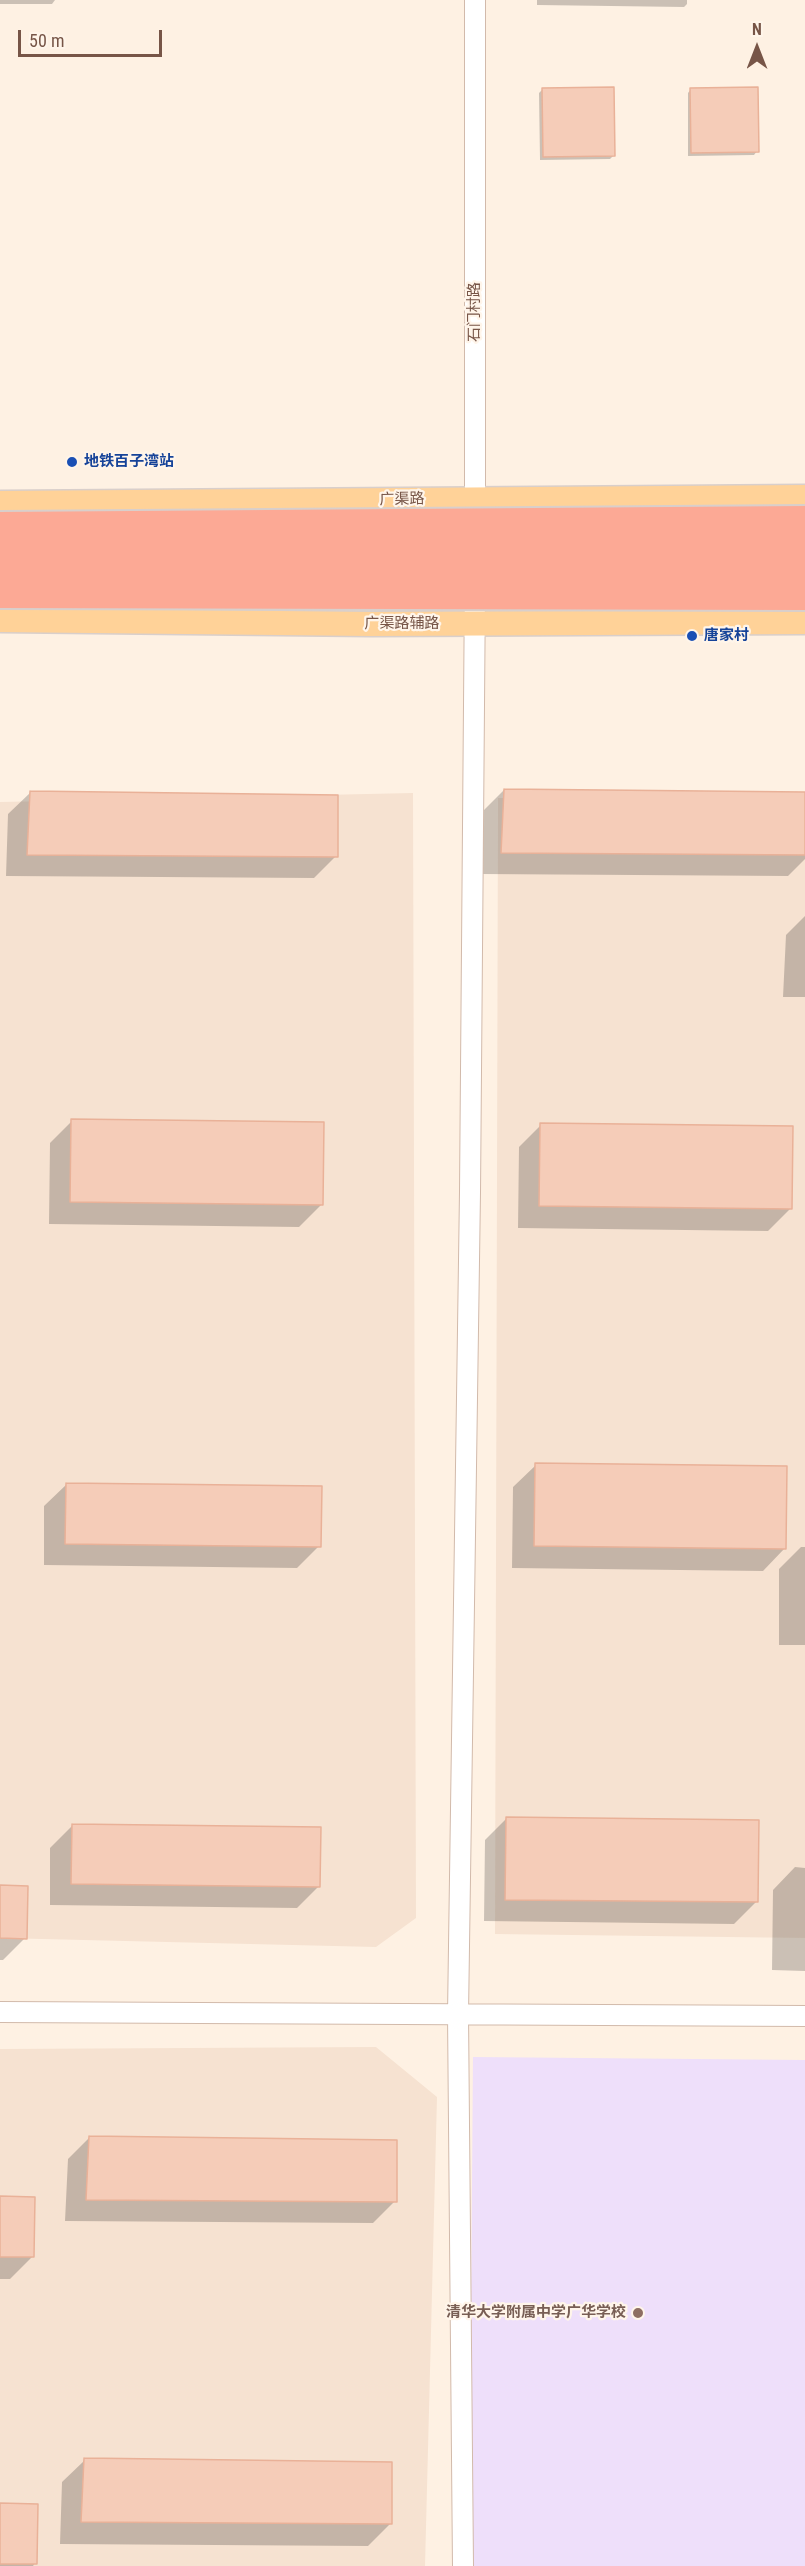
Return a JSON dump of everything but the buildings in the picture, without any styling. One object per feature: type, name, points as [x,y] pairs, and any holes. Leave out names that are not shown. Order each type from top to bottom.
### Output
[{"type":"highway","points":[[0,526],[805,520]]},
{"type":"highway","points":[[0,548],[805,547]]},
{"type":"highway","points":[[0,573],[805,572]]},
{"type":"highway","points":[[0,594],[805,596]]},
{"type":"main road","name":"广渠路","points":[[0,503],[805,497]]},
{"type":"main road","name":"广渠路辅路","points":[[0,620],[270,623],[805,622]]},
{"type":"street","name":"石门村路","points":[[463,2566],[458,2014],[471,1156],[476,623],[474,500],[476,0]]},
{"type":"street","points":[[670,498],[639,534],[624,561],[632,587],[655,611],[672,622]]},
{"type":"street","points":[[270,623],[292,607],[305,584],[302,537],[277,501]]},
{"type":"street","points":[[0,2012],[805,2016]]},
{"type":"shaded area","points":[[413,793],[416,1918],[376,1947],[0,1938],[0,802]]},
{"type":"shaded area","points":[[498,798],[805,798],[805,1938],[495,1934]]},
{"type":"shaded area","points":[[376,2047],[437,2097],[425,2566],[0,2566],[0,2049]]},
{"type":"shaded area","name":"清华大学附属中学广华学校","points":[[473,2057],[805,2060],[805,2566],[469,2566]]},
{"type":"place","name":"地铁百子湾站","points":[[72,462]]},
{"type":"place","name":"唐家村","points":[[692,636]]},
{"type":"place","name":"清华大学附属中学广华学校","points":[[638,2313]]}]
